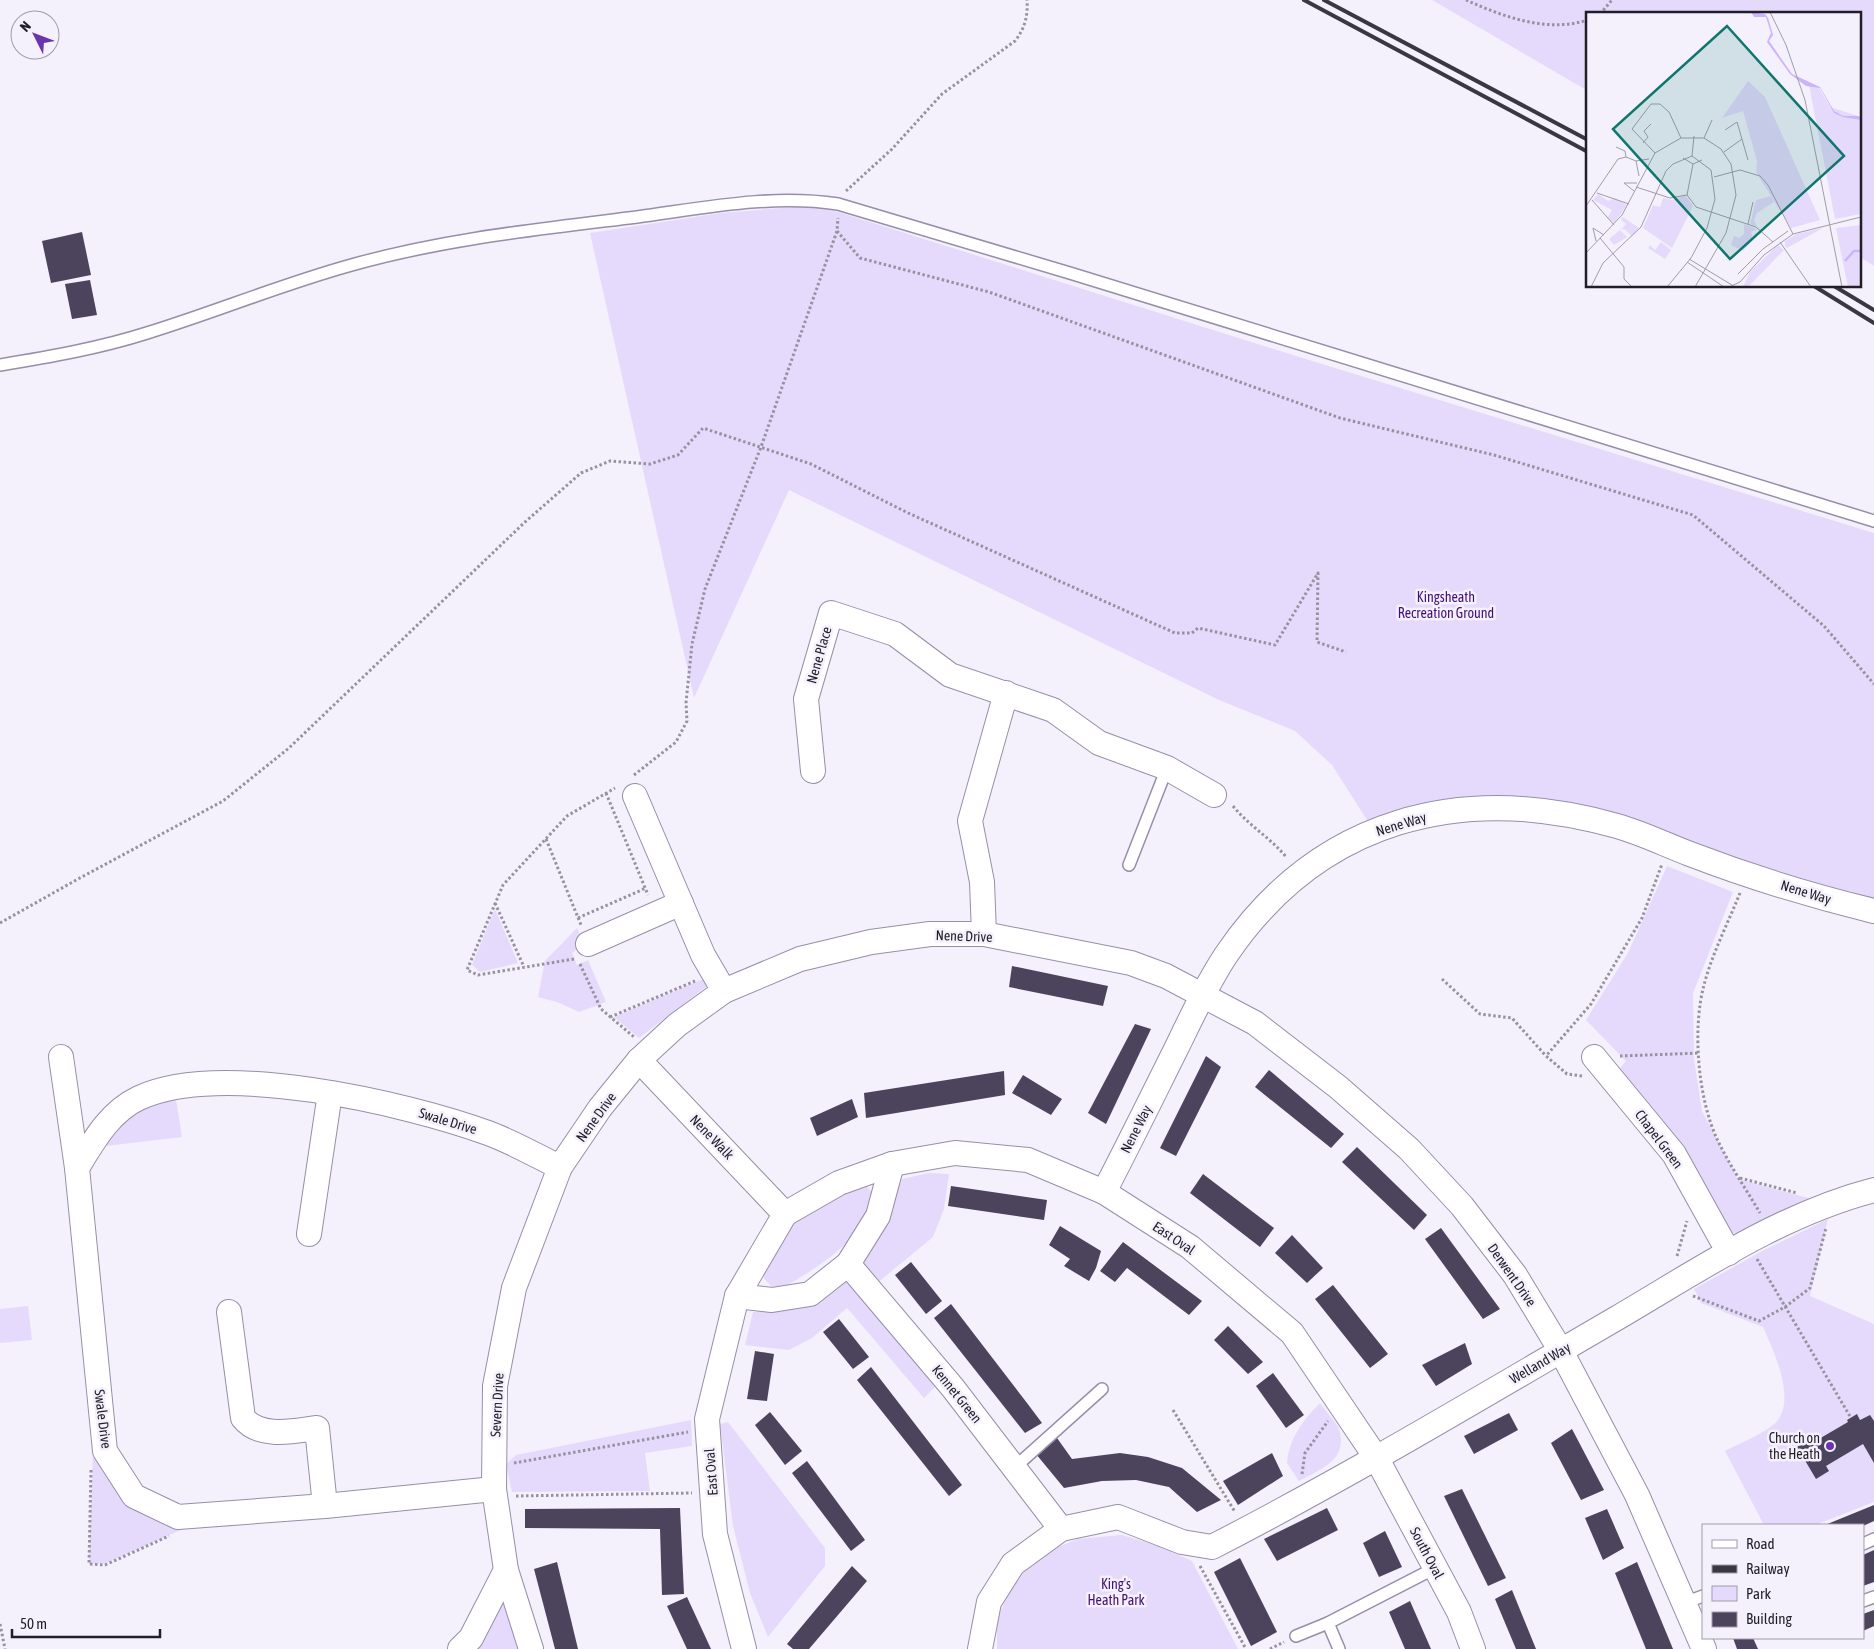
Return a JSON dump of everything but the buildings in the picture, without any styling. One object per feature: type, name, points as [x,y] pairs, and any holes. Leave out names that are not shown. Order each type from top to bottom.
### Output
[{"type":"street","name":"Nene Place","points":[[813,771],[806,699],[831,613],[895,634],[950,675],[1053,710],[1099,743],[1167,768],[1214,795]]},
{"type":"street","points":[[984,934],[982,882],[970,821],[1006,693]]},
{"type":"street","points":[[632,788],[703,954],[719,982]]},
{"type":"street","name":"Nene Way","points":[[1104,1192],[1203,994],[1244,930],[1301,873],[1349,842],[1375,831],[1424,816],[1459,809],[1520,807],[1563,813],[1618,826],[1748,874],[1874,911]]},
{"type":"street","points":[[585,951],[681,903]]},
{"type":"street","name":"Nene Drive","points":[[560,1167],[600,1108],[639,1060],[677,1026],[719,982],[800,959],[872,942],[930,934],[984,934],[1131,963],[1166,976],[1203,994]]},
{"type":"street","name":"Derwent Drive","points":[[1203,994],[1254,1023],[1338,1086],[1408,1149],[1462,1206],[1516,1275],[1560,1351],[1694,1599],[1704,1649]]},
{"type":"street","name":"Swale Drive","points":[[60,1057],[77,1168],[105,1451],[134,1496],[178,1517],[325,1506],[495,1484]]},
{"type":"street","name":"Chapel Green","points":[[1594,1057],[1674,1154],[1700,1201],[1738,1248]]},
{"type":"street","name":"Nene Walk","points":[[639,1060],[785,1214]]},
{"type":"street","name":"Swale Drive","points":[[77,1168],[101,1130],[118,1112],[138,1099],[169,1087],[265,1084],[330,1093],[397,1106],[489,1133],[560,1167]]},
{"type":"street","points":[[309,1234],[330,1093]]},
{"type":"street","name":"East Oval","points":[[744,1649],[716,1534],[708,1428],[708,1419],[737,1296],[785,1214],[839,1183],[892,1164],[955,1153],[1028,1160],[1104,1192],[1190,1247],[1292,1333],[1377,1459]]},
{"type":"street","points":[[737,1296],[772,1300],[810,1294],[848,1264],[878,1216],[892,1164]]},
{"type":"street","name":"Severn Drive","points":[[531,1649],[506,1570],[495,1484],[495,1386],[514,1288],[560,1167]]},
{"type":"street","name":"Welland Way","points":[[1187,1543],[1212,1547],[1246,1530],[1377,1459],[1738,1248],[1822,1206],[1874,1190]]},
{"type":"street","name":"Kennet Green","points":[[848,1264],[953,1388],[1061,1529]]},
{"type":"street","points":[[229,1312],[243,1418],[252,1427],[260,1430],[284,1432],[317,1428],[325,1506]]},
{"type":"street","name":"South Oval","points":[[1377,1459],[1459,1612],[1473,1649]]},
{"type":"street","points":[[980,1649],[989,1602],[1013,1564],[1061,1529],[1118,1517],[1187,1543]]},
{"type":"street","points":[[460,1649],[471,1638],[506,1570]]},
{"type":"lane","points":[[0,365],[146,334],[347,266],[462,241],[766,201],[807,200],[838,204],[1874,521]]},
{"type":"lane","points":[[1129,865],[1167,768]]},
{"type":"lane","points":[[1014,1468],[1102,1389]]},
{"type":"lane","points":[[1296,1636],[1328,1623],[1435,1568]]},
{"type":"lane","points":[[1328,1623],[1339,1649]]},
{"type":"path","points":[[838,204],[850,186],[892,149],[942,94],[1015,41],[1023,30],[1026,19],[1027,0]]},
{"type":"path","points":[[1466,0],[1508,18],[1556,25],[1586,20]]},
{"type":"path","points":[[1602,12],[1612,0]]},
{"type":"path","points":[[585,951],[524,968],[478,975],[467,970],[503,885],[567,816],[606,793],[632,788],[676,742],[687,722],[686,703],[692,644],[705,589],[761,447],[837,232],[860,258],[989,292],[1340,418],[1494,454],[1693,514],[1824,626],[1874,684]]},
{"type":"path","points":[[0,923],[78,878],[223,801],[289,748],[525,522],[581,473],[610,461],[650,464],[678,456],[703,428],[811,464],[908,513],[1175,633],[1192,632],[1198,628],[1275,646],[1318,573],[1317,642],[1346,652]]},
{"type":"path","points":[[606,793],[656,914]]},
{"type":"path","points":[[1214,795],[1232,805],[1252,827],[1272,840],[1301,873]]},
{"type":"path","points":[[1546,1056],[1592,1004],[1642,918],[1670,845]]},
{"type":"path","points":[[1748,874],[1704,985],[1699,1008],[1700,1054],[1704,1097],[1709,1120],[1718,1141],[1770,1231]]},
{"type":"path","points":[[578,918],[670,878]]},
{"type":"path","points":[[495,903],[524,968]]},
{"type":"path","points":[[1442,979],[1480,1014],[1512,1018],[1546,1056],[1566,1074],[1595,1079],[1609,1075]]},
{"type":"path","points":[[610,1017],[719,982]]},
{"type":"path","points":[[1594,1057],[1700,1054]]},
{"type":"path","points":[[1700,1201],[1690,1209],[1674,1268],[1680,1282],[1694,1297],[1759,1321],[1785,1307],[1810,1288],[1822,1206],[1804,1196],[1740,1178]]},
{"type":"path","points":[[1738,1248],[1785,1307],[1851,1418]]},
{"type":"path","points":[[1310,1495],[1301,1476],[1305,1453],[1320,1428],[1329,1419],[1318,1402],[1333,1393]]},
{"type":"path","points":[[1172,1410],[1246,1530]]},
{"type":"path","points":[[495,1484],[708,1428]]},
{"type":"path","points":[[92,1460],[89,1564],[105,1564],[186,1528],[197,1516]]},
{"type":"path","points":[[495,1484],[713,1492]]},
{"type":"path","points":[[1187,1543],[1246,1649]]},
{"type":"path","points":[[0,1624],[5,1649]]},
{"type":"green space","points":[[1432,0],[1874,0],[1874,266],[1862,258],[1862,12],[1586,12],[1586,90]]},
{"type":"green space","name":"Kingsheath Recreation Ground","points":[[806,206],[835,211],[1296,356],[1874,533],[1874,902],[1744,863],[1614,815],[1369,823],[1332,765],[1295,731],[1219,700],[789,490],[694,698],[590,233],[721,213]]},
{"type":"green space","points":[[1667,866],[1733,892],[1693,993],[1694,1059],[1702,1111],[1738,1179],[1812,1199],[1742,1235],[1724,1231],[1616,1073],[1626,1061],[1586,1020],[1628,953]]},
{"type":"green space","points":[[495,909],[518,963],[480,972],[472,965]]},
{"type":"green space","points":[[577,928],[584,944],[572,953],[577,965],[588,960],[606,1002],[579,1012],[557,1002],[538,997],[545,961]]},
{"type":"green space","points":[[703,979],[707,986],[639,1038],[614,1017]]},
{"type":"green space","points":[[175,1093],[182,1137],[106,1146],[107,1140],[136,1110]]},
{"type":"green space","points":[[929,1173],[949,1174],[944,1209],[933,1237],[876,1284],[860,1261],[893,1203],[902,1179]]},
{"type":"green space","points":[[862,1181],[872,1192],[870,1208],[853,1236],[812,1270],[784,1287],[771,1286],[760,1274],[788,1229],[808,1209]]},
{"type":"green space","points":[[1828,1219],[1810,1296],[1874,1324],[1874,1502],[1818,1524],[1763,1524],[1725,1451],[1756,1436],[1773,1425],[1780,1416],[1784,1404],[1782,1378],[1763,1327],[1701,1303],[1694,1289],[1764,1250]]},
{"type":"green space","points":[[841,1276],[937,1385],[924,1398],[847,1308],[812,1338],[789,1350],[745,1345],[753,1312],[780,1310]]},
{"type":"green space","points":[[28,1306],[32,1340],[0,1343],[0,1309]]},
{"type":"green space","points":[[1320,1403],[1339,1428],[1341,1442],[1339,1450],[1330,1463],[1299,1481],[1287,1463],[1288,1454],[1298,1430]]},
{"type":"green space","points":[[691,1420],[692,1446],[645,1453],[650,1491],[512,1492],[506,1464],[516,1455]]},
{"type":"green space","points":[[728,1422],[825,1548],[825,1566],[768,1637],[750,1593],[733,1526],[720,1424]]},
{"type":"green space","points":[[98,1451],[183,1522],[183,1529],[106,1563],[89,1564],[93,1453]]},
{"type":"green space","name":"King's Heath Park","points":[[1122,1535],[1159,1546],[1192,1561],[1238,1649],[997,1649],[997,1618],[1017,1578],[1045,1552],[1078,1539]]},
{"type":"green space","points":[[506,1599],[521,1649],[473,1649],[501,1601]]},
{"type":"railway","points":[[1304,0],[1586,151]]},
{"type":"railway","points":[[1324,0],[1586,139]]},
{"type":"railway","points":[[1817,288],[1874,323]]},
{"type":"railway","points":[[1837,288],[1874,310]]},
{"type":"place","name":"Church on the Heath","points":[[1830,1446]]}]
